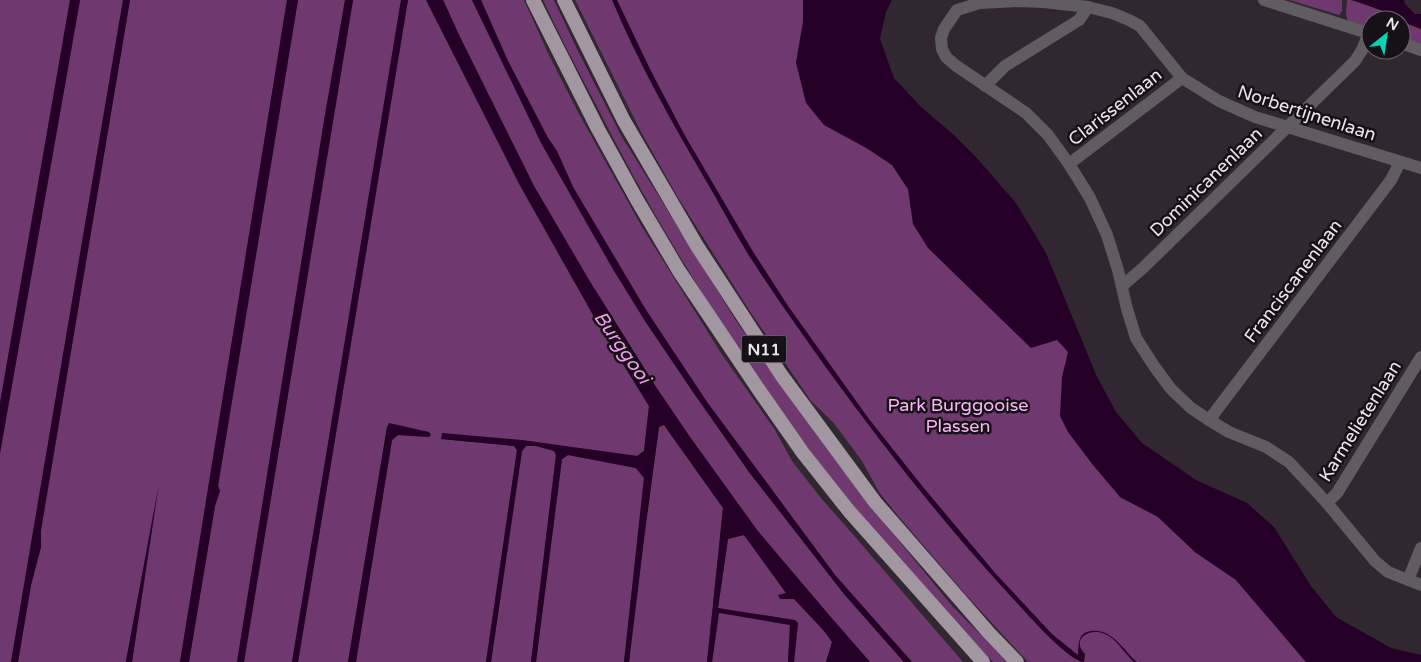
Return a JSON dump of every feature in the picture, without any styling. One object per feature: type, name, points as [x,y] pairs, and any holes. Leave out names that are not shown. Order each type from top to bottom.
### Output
[{"type":"highway","name":"N11","points":[[533,0],[598,129],[637,200],[680,271],[760,394],[849,511],[983,662]]},
{"type":"highway","name":"N11","points":[[564,0],[624,121],[697,246],[782,376],[874,502],[989,633],[1017,662]]},
{"type":"street","points":[[1264,0],[1361,31]]},
{"type":"street","name":"Norbertijnenlaan","points":[[1421,168],[1255,117],[1218,101],[1182,78],[1140,26],[1112,13],[1088,7],[1044,2],[1020,1],[980,4],[957,10],[944,29],[941,38],[942,49],[946,57],[1026,113],[1048,135],[1069,164],[1090,198],[1108,235],[1136,338],[1171,389],[1191,408],[1209,420],[1229,432],[1266,447],[1289,462],[1327,503],[1375,561],[1388,572],[1421,585]]},
{"type":"street","points":[[985,86],[1005,66],[1079,20],[1088,7]]},
{"type":"street","name":"Dominicanenlaan","points":[[1122,286],[1143,268],[1355,61],[1361,52]]},
{"type":"street","name":"Clarissenlaan","points":[[1069,164],[1182,78]]},
{"type":"street","name":"Franciscanenlaan","points":[[1209,420],[1392,180],[1400,162]]},
{"type":"street","name":"Karmelietenlaan","points":[[1327,503],[1337,493],[1421,356]]},
{"type":"street","points":[[1408,580],[1421,548]]},
{"type":"green space","points":[[0,0],[70,0],[0,403]]},
{"type":"green space","points":[[80,0],[123,0],[11,662],[0,662],[0,453]]},
{"type":"green space","points":[[130,0],[287,0],[180,662],[132,662],[155,505],[126,662],[18,662],[31,585],[41,547],[41,530]]},
{"type":"green space","points":[[298,0],[345,0],[237,662],[189,662],[215,506],[220,491],[218,486]]},
{"type":"green space","points":[[353,0],[401,0],[292,662],[244,662]]},
{"type":"green space","points":[[408,0],[426,0],[520,186],[597,322],[649,406],[644,451],[637,456],[570,447],[442,436],[441,439],[514,446],[517,450],[486,662],[356,662],[392,440],[398,435],[429,437],[387,427],[348,662],[298,662]]},
{"type":"green space","points":[[443,0],[472,0],[542,143],[587,224],[645,321],[749,472],[844,594],[904,662],[870,662],[757,530],[690,437],[656,387],[589,280],[534,186]]},
{"type":"green space","points":[[481,0],[524,0],[579,114],[642,227],[721,353],[775,430],[792,461],[821,498],[963,662],[912,662],[835,575],[707,402],[646,310],[573,187],[557,151],[548,138],[507,59]]},
{"type":"green space","points":[[543,0],[554,0],[622,137],[735,319],[782,387],[886,525],[953,607],[1008,662],[993,662],[945,611],[854,506],[788,421],[730,337],[668,238],[612,136]]},
{"type":"green space","name":"Park Burggooise Plassen","points":[[575,0],[803,0],[803,22],[796,63],[868,149],[892,165],[908,189],[1058,337],[1069,352],[1120,497],[1158,517],[1195,552],[1236,580],[1306,662],[1028,662],[966,595],[899,517],[879,492],[862,461],[833,422],[811,401],[749,310],[677,196],[641,132]]},
{"type":"green space","points":[[1289,0],[1342,0],[1342,11],[1339,15]]},
{"type":"green space","points":[[1347,0],[1365,3],[1382,10],[1361,10],[1361,26],[1348,22],[1346,14]]},
{"type":"green space","points":[[1411,25],[1421,29],[1421,45],[1411,42]]},
{"type":"green space","points":[[664,425],[723,508],[707,662],[629,662],[659,426]]},
{"type":"green space","points":[[526,446],[536,446],[554,451],[556,455],[531,662],[491,662],[522,451]]},
{"type":"green space","points":[[568,455],[636,468],[644,478],[624,662],[536,662],[562,459]]},
{"type":"green space","points":[[744,535],[786,593],[811,616],[832,642],[826,662],[794,662],[798,623],[718,608],[728,539]]},
{"type":"green space","points":[[719,612],[790,625],[788,662],[712,662]]},
{"type":"water","points":[[70,0],[80,0],[0,453],[0,403]]},
{"type":"water","points":[[123,0],[130,0],[41,530],[41,547],[31,585],[18,662],[11,662]]},
{"type":"water","points":[[287,0],[298,0],[218,486],[220,491],[215,506],[189,662],[180,662]]},
{"type":"water","points":[[345,0],[353,0],[244,662],[237,662],[324,121]]},
{"type":"water","points":[[401,0],[408,0],[298,662],[292,662]]},
{"type":"water","name":"Burggooi","points":[[426,0],[443,0],[534,186],[589,280],[656,387],[757,530],[870,662],[826,662],[832,642],[794,599],[780,599],[778,595],[786,593],[744,535],[728,539],[718,608],[795,620],[798,623],[794,662],[788,662],[790,625],[719,613],[712,662],[707,662],[723,508],[664,425],[659,427],[629,662],[624,662],[644,478],[636,468],[568,455],[562,459],[536,662],[531,662],[556,455],[554,451],[536,446],[526,446],[522,451],[491,662],[486,662],[517,450],[514,446],[441,439],[442,433],[522,440],[637,456],[644,451],[649,406],[597,322],[520,185]]},
{"type":"water","points":[[472,0],[481,0],[507,59],[548,138],[557,151],[573,187],[646,310],[707,402],[835,575],[912,662],[904,662],[844,594],[749,472],[645,321],[614,271],[541,143]]},
{"type":"water","points":[[612,0],[617,0],[684,134],[752,250],[788,306],[869,419],[996,574],[1052,634],[1078,655],[1079,644],[1081,637],[1083,634],[1091,631],[1098,631],[1105,633],[1117,641],[1137,662],[1134,662],[1113,639],[1099,632],[1088,633],[1081,639],[1081,649],[1085,654],[1084,662],[1069,655],[992,576],[897,462],[852,403],[748,254],[656,91]]},
{"type":"water","points":[[803,0],[892,0],[886,12],[880,39],[894,78],[921,107],[975,156],[1016,203],[1046,253],[1097,377],[1116,412],[1142,443],[1196,480],[1247,503],[1274,527],[1311,586],[1336,617],[1391,648],[1421,655],[1421,662],[1306,662],[1236,580],[1195,552],[1158,517],[1120,497],[1068,432],[1060,416],[1062,377],[1068,352],[1057,340],[1031,348],[928,248],[913,224],[908,189],[892,165],[868,149],[824,125],[806,103],[796,63],[803,22]]},
{"type":"water","points":[[1352,0],[1404,0],[1411,10],[1380,10]]},
{"type":"water","points":[[1411,10],[1415,14],[1421,14],[1421,29],[1411,25]]},
{"type":"water","points":[[389,423],[429,432],[431,435],[429,437],[398,435],[392,440],[356,662],[348,662],[387,427]]},
{"type":"water","points":[[159,484],[132,662],[126,662],[126,661]]}]
